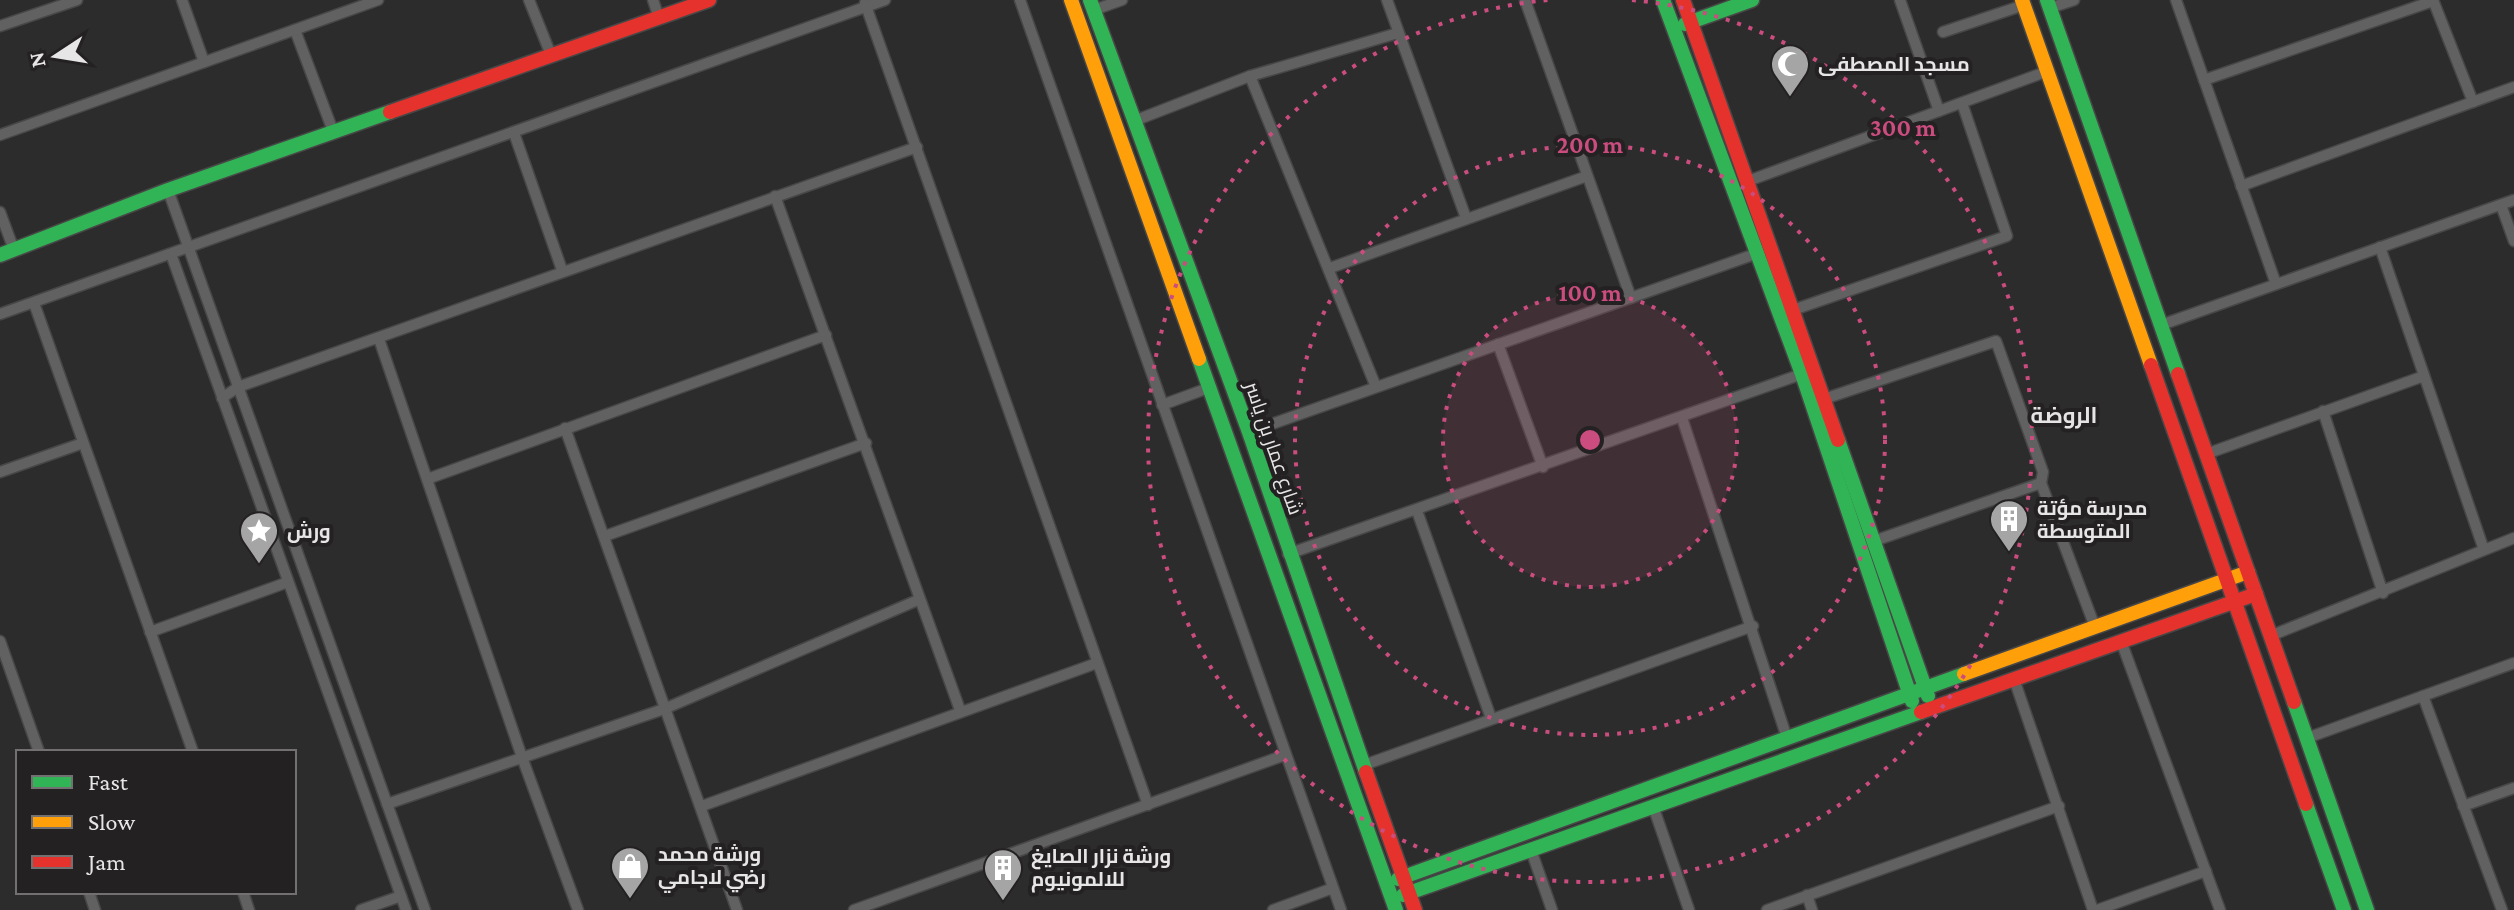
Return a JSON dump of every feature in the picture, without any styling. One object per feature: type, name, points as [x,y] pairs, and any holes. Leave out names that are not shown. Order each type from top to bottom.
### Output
[{"type":"street","points":[[0,26],[77,0]]},
{"type":"street","points":[[182,0],[204,62]]},
{"type":"street","points":[[0,135],[378,0]]},
{"type":"street","points":[[529,0],[551,55]]},
{"type":"street","points":[[653,0],[659,18]]},
{"type":"street","points":[[0,212],[7,252],[168,190],[709,0]]},
{"type":"street","points":[[0,314],[514,133],[865,3],[885,0]]},
{"type":"street","points":[[1020,0],[1340,910]]},
{"type":"street","name":"شارع عمار بن ياسر","points":[[1071,0],[1394,904]]},
{"type":"street","points":[[1092,5],[1122,0]]},
{"type":"street","points":[[1387,0],[1466,218]]},
{"type":"street","points":[[1525,0],[1631,298]]},
{"type":"street","points":[[1683,0],[1933,707]]},
{"type":"street","points":[[1673,28],[1752,0]]},
{"type":"street","points":[[1900,0],[1939,111]]},
{"type":"street","points":[[2074,0],[2048,4],[2367,910]]},
{"type":"street","points":[[2176,0],[2276,284]]},
{"type":"street","points":[[2204,80],[2433,0],[2473,102]]},
{"type":"street","points":[[1667,1],[1673,28],[1802,374],[1917,713]]},
{"type":"street","points":[[1943,32],[2023,2],[2344,910]]},
{"type":"street","points":[[865,3],[1148,805]]},
{"type":"street","name":"شارع عمار بن ياسر","points":[[1092,5],[1249,432],[1288,554],[1415,910]]},
{"type":"street","points":[[295,30],[333,131]]},
{"type":"street","points":[[1134,121],[1250,76],[1398,33]]},
{"type":"street","points":[[1748,181],[2048,71]]},
{"type":"street","points":[[1250,76],[1376,387]]},
{"type":"street","points":[[2241,186],[2514,87]]},
{"type":"street","points":[[1793,310],[2007,236],[1962,103]]},
{"type":"street","points":[[514,133],[562,270]]},
{"type":"street","points":[[228,392],[562,270],[917,147]]},
{"type":"street","points":[[1330,268],[1587,176]]},
{"type":"street","points":[[168,190],[189,248],[228,392],[288,582],[406,910]]},
{"type":"street","points":[[775,196],[960,710]]},
{"type":"street","points":[[2161,325],[2514,200]]},
{"type":"street","points":[[2501,205],[2514,241]]},
{"type":"street","points":[[2380,247],[2483,547]]},
{"type":"street","points":[[1249,432],[1758,253]]},
{"type":"street","points":[[171,254],[228,392],[425,910]]},
{"type":"street","points":[[34,303],[192,750]]},
{"type":"street","points":[[430,478],[826,335]]},
{"type":"street","points":[[379,339],[430,478],[523,760],[578,910]]},
{"type":"street","points":[[1824,399],[1996,341],[2043,472],[2041,483],[2095,627]]},
{"type":"street","points":[[1498,344],[1543,467]]},
{"type":"street","points":[[1288,554],[1802,374]]},
{"type":"street","points":[[2206,454],[2424,376]]},
{"type":"street","points":[[1162,405],[1211,387]]},
{"type":"street","points":[[2323,411],[2383,593]]},
{"type":"street","points":[[1682,418],[1753,626],[1787,738]]},
{"type":"street","points":[[565,428],[737,910]]},
{"type":"street","points":[[0,472],[83,443]]},
{"type":"street","points":[[605,536],[866,443]]},
{"type":"street","points":[[1874,541],[2041,483]]},
{"type":"street","points":[[1417,511],[1491,718]]},
{"type":"street","points":[[2270,636],[2383,593],[2483,547],[2514,538]]},
{"type":"street","points":[[1386,884],[2248,572]]},
{"type":"street","points":[[150,632],[288,582]]},
{"type":"street","points":[[1394,904],[1409,893],[2256,594]]},
{"type":"street","points":[[387,804],[523,760],[664,709],[918,600]]},
{"type":"street","points":[[1364,765],[1753,626]]},
{"type":"street","points":[[0,641],[38,750]]},
{"type":"street","points":[[2121,641],[2220,910]]},
{"type":"street","points":[[702,806],[960,710],[1097,663]]},
{"type":"street","points":[[2307,738],[2514,663]]},
{"type":"street","points":[[2014,679],[2095,910],[2206,871]]},
{"type":"street","points":[[2423,696],[2502,910]]},
{"type":"street","points":[[854,910],[1285,755]]},
{"type":"street","points":[[2463,806],[2514,788]]},
{"type":"street","points":[[1653,806],[1689,910]]},
{"type":"street","points":[[1767,910],[2059,806]]},
{"type":"street","points":[[1531,850],[1552,910]]},
{"type":"street","points":[[1273,910],[1333,888]]},
{"type":"street","points":[[1807,895],[1812,910]]},
{"type":"street","points":[[361,910],[401,896]]},
{"type":"traffic: fast","points":[[1090,0],[1249,432],[1366,772]]},
{"type":"traffic: fast","points":[[1663,0],[1802,374],[1912,701]]},
{"type":"traffic: fast","points":[[1685,24],[1752,0]]},
{"type":"traffic: fast","points":[[2047,0],[2178,374]]},
{"type":"traffic: fast","points":[[0,255],[168,190],[390,112]]},
{"type":"traffic: fast","points":[[1199,359],[1396,910]]},
{"type":"traffic: fast","points":[[1838,440],[1928,696]]},
{"type":"traffic: fast","points":[[1398,879],[1964,674]]},
{"type":"traffic: fast","points":[[2294,702],[2367,910]]},
{"type":"traffic: fast","points":[[1403,895],[1921,712]]},
{"type":"traffic: fast","points":[[2306,804],[2344,910]]},
{"type":"traffic: slow","points":[[1071,0],[1199,359]]},
{"type":"traffic: slow","points":[[2022,0],[2151,365]]},
{"type":"traffic: slow","points":[[1964,674],[2248,572]]},
{"type":"traffic: jam","points":[[390,112],[709,0]]},
{"type":"traffic: jam","points":[[1683,0],[1838,440]]},
{"type":"traffic: jam","points":[[2151,365],[2306,804]]},
{"type":"traffic: jam","points":[[2178,374],[2294,702]]},
{"type":"traffic: jam","points":[[1921,712],[2256,594]]},
{"type":"traffic: jam","points":[[1366,772],[1415,910]]},
{"type":"place","name":"مسجد المصطفى","points":[[1790,98]]},
{"type":"place","name":"مدرسة مؤتة المتوسطة","points":[[2009,553]]},
{"type":"place","name":"ورش","points":[[259,565]]},
{"type":"place","name":"ورشة محمد رضي لاجامي","points":[[630,900]]},
{"type":"place","name":"ورشة نزار الصايغ للالمونيوم","points":[[1003,902]]},
{"type":"district","name":"الروضة","points":[[2064,415]]}]
